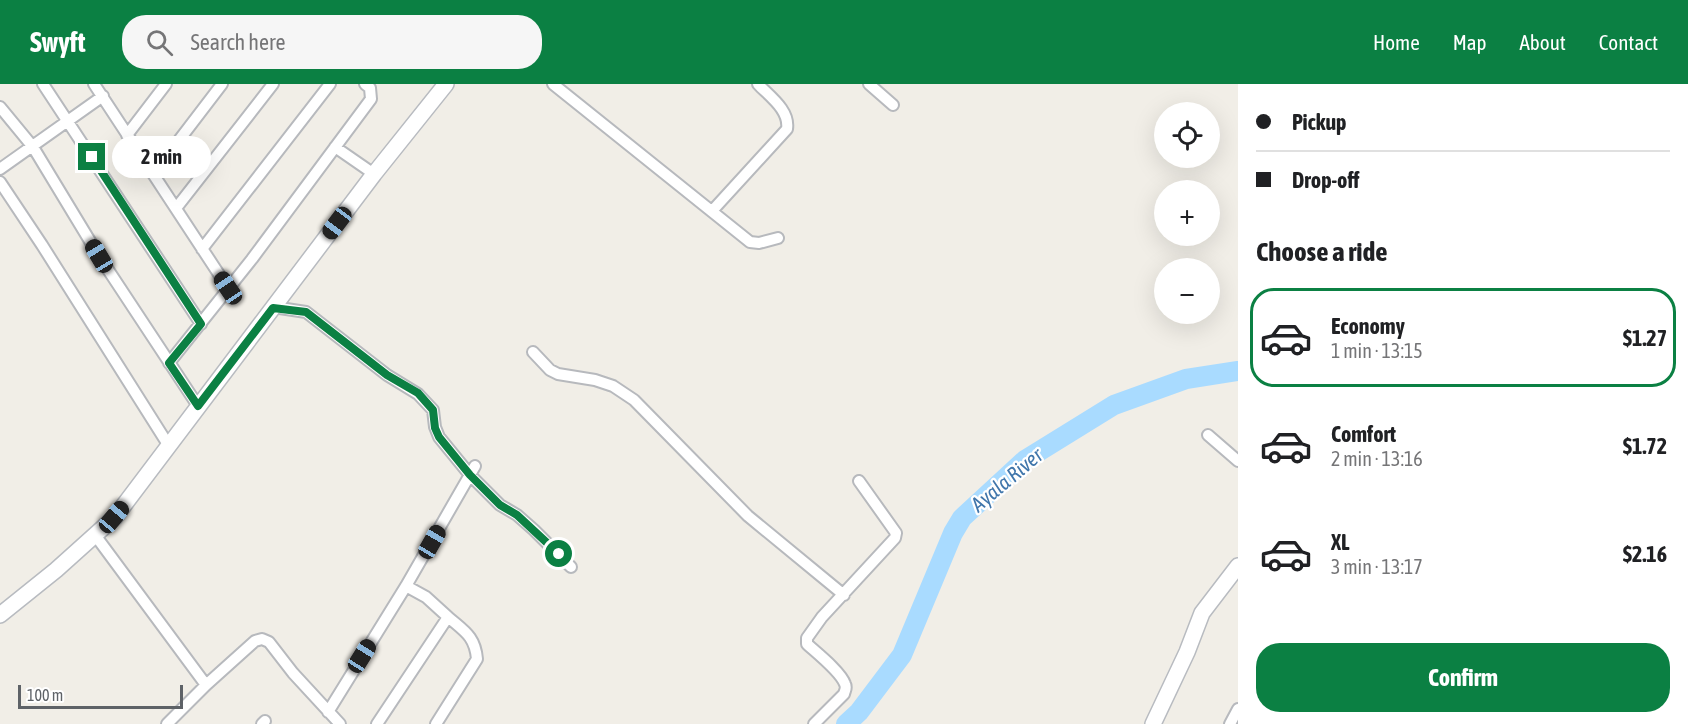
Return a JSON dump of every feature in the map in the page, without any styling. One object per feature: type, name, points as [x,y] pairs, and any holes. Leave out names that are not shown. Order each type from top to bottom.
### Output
[{"type":"street","points":[[44,84],[201,324]]},
{"type":"street","points":[[94,84],[177,207],[228,288]]},
{"type":"street","points":[[127,135],[166,84]]},
{"type":"street","points":[[154,173],[222,84]]},
{"type":"street","points":[[177,207],[273,84]]},
{"type":"street","points":[[202,249],[330,84]]},
{"type":"street","points":[[169,363],[252,260],[371,99],[370,88],[364,84]]},
{"type":"street","points":[[0,615],[95,535],[132,496],[374,174],[446,84]]},
{"type":"street","points":[[553,84],[750,242],[759,243],[778,238]]},
{"type":"street","points":[[712,211],[787,129],[785,112],[758,84]]},
{"type":"street","points":[[869,84],[893,105]]},
{"type":"street","points":[[0,169],[103,96]]},
{"type":"street","points":[[0,107],[33,147],[99,256],[198,406]]},
{"type":"street","points":[[335,147],[374,174]]},
{"type":"street","points":[[0,182],[169,446]]},
{"type":"street","points":[[273,308],[306,312],[387,375],[418,393],[433,410],[435,428],[439,437],[472,471],[500,505],[517,515],[571,567]]},
{"type":"street","points":[[533,352],[550,370],[558,374],[595,380],[613,386],[634,400],[748,516],[844,595]]},
{"type":"street","points":[[1208,435],[1238,461]]},
{"type":"street","points":[[328,712],[406,586],[472,471]]},
{"type":"street","points":[[814,724],[844,694],[846,689],[837,674],[806,641],[822,618],[895,538],[896,533],[859,481]]},
{"type":"street","points":[[95,535],[206,685]]},
{"type":"street","points":[[1153,724],[1187,652],[1202,613],[1238,566]]},
{"type":"street","points":[[406,586],[426,597],[472,637],[476,646],[477,659],[436,724]]},
{"type":"street","points":[[377,724],[448,616]]},
{"type":"street","points":[[167,724],[255,641],[262,639],[268,642],[340,724]]},
{"type":"street","points":[[1230,724],[1238,710]]},
{"type":"waterway","name":"Ayala River","points":[[846,724],[859,712],[902,655],[953,533],[962,518],[1025,460],[1114,405],[1186,379],[1238,371]]},
{"type":"route","points":[[92,157],[201,324],[169,363],[198,406],[273,308],[306,312],[387,375],[418,393],[430,404],[439,437],[470,475],[500,505],[517,515],[559,554]]}]
